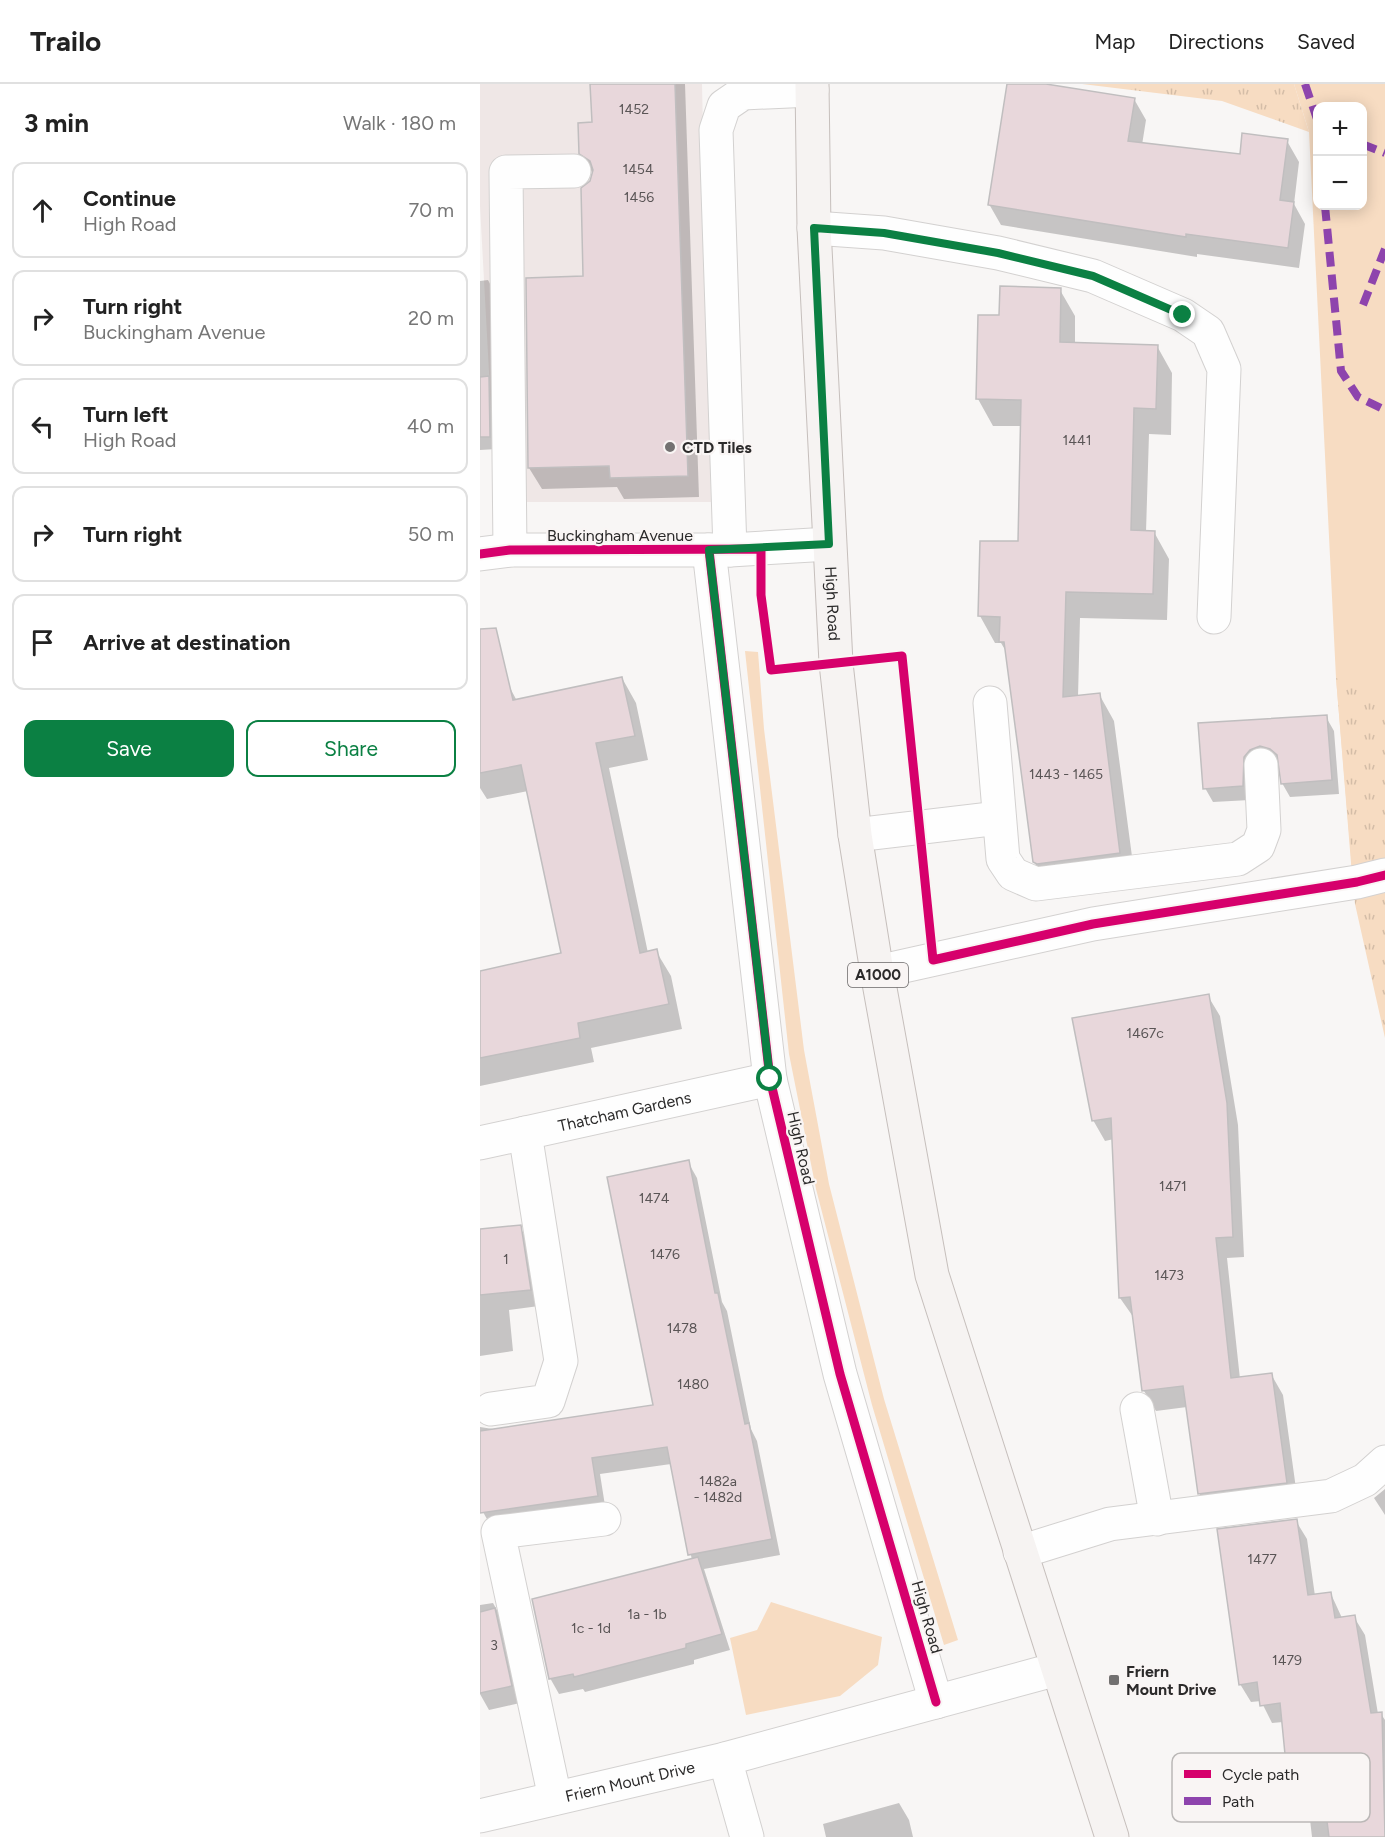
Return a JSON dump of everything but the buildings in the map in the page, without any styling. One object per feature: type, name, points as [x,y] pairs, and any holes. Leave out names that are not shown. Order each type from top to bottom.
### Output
[{"type":"main road","name":"High Road","points":[[812,87],[814,228],[836,663],[855,835],[877,972],[932,1275],[1112,1837]]},
{"type":"street","name":"High Road","points":[[812,87],[743,93],[724,106],[716,130],[719,550],[770,1079],[840,1374],[936,1702]]},
{"type":"street","points":[[495,552],[506,172],[574,171]]},
{"type":"street","points":[[814,228],[884,233],[998,253],[1093,276],[1183,315],[1208,332],[1224,369],[1214,617]]},
{"type":"street","name":"Buckingham Avenue","points":[[495,552],[719,550],[829,544]]},
{"type":"street","points":[[990,703],[1003,859],[1013,874],[1035,884],[1238,859],[1258,846],[1264,830],[1261,765]]},
{"type":"street","points":[[855,835],[999,818]]},
{"type":"street","points":[[877,972],[1093,924],[1358,882],[1385,875]]},
{"type":"street","name":"Thatcham Gardens","points":[[480,1143],[770,1079]]},
{"type":"street","points":[[491,1409],[548,1401],[561,1361],[525,1133]]},
{"type":"street","points":[[1137,1409],[1157,1519]]},
{"type":"street","points":[[1020,1552],[1110,1524],[1331,1496],[1365,1480],[1385,1462]]},
{"type":"street","points":[[555,1798],[498,1532],[604,1519]]},
{"type":"street","name":"Friern Mount Drive","points":[[480,1816],[725,1759],[1057,1669]]},
{"type":"street","points":[[725,1759],[747,1837]]},
{"type":"shaded area","points":[[480,84],[702,84],[711,502],[496,502],[480,206]]},
{"type":"green space","points":[[1082,84],[1294,84],[1309,132],[1222,101]]},
{"type":"green space","points":[[1294,84],[1385,84],[1385,862],[1352,875],[1336,678],[1309,132]]},
{"type":"green space","points":[[745,651],[758,652],[764,729],[804,1050],[829,1184],[884,1399],[958,1640],[944,1645],[872,1405],[816,1189],[789,1054]]},
{"type":"green space","points":[[1336,678],[1385,702],[1385,1038],[1355,904]]},
{"type":"green space","points":[[771,1602],[882,1637],[878,1665],[840,1696],[746,1715],[730,1638],[757,1630]]},
{"type":"marked path","points":[[1305,84],[1313,107]]},
{"type":"marked path","points":[[1367,146],[1385,153]]},
{"type":"marked path","points":[[1325,210],[1341,371],[1358,397],[1385,410]]},
{"type":"marked path","points":[[1363,305],[1385,249]]},
{"type":"cycle path","points":[[480,554],[510,550],[761,549],[761,595],[771,670],[902,656],[933,960],[1093,924],[1357,882],[1385,875]]},
{"type":"cycle path","points":[[709,550],[770,1079],[840,1374],[936,1702]]},
{"type":"place","name":"CTD Tiles","points":[[670,447]]},
{"type":"place","name":"Friern Mount Drive","points":[[1114,1680]]},
{"type":"route","points":[[770,1079],[709,550],[829,544],[814,228],[884,233],[998,253],[1093,276],[1183,315]]}]
